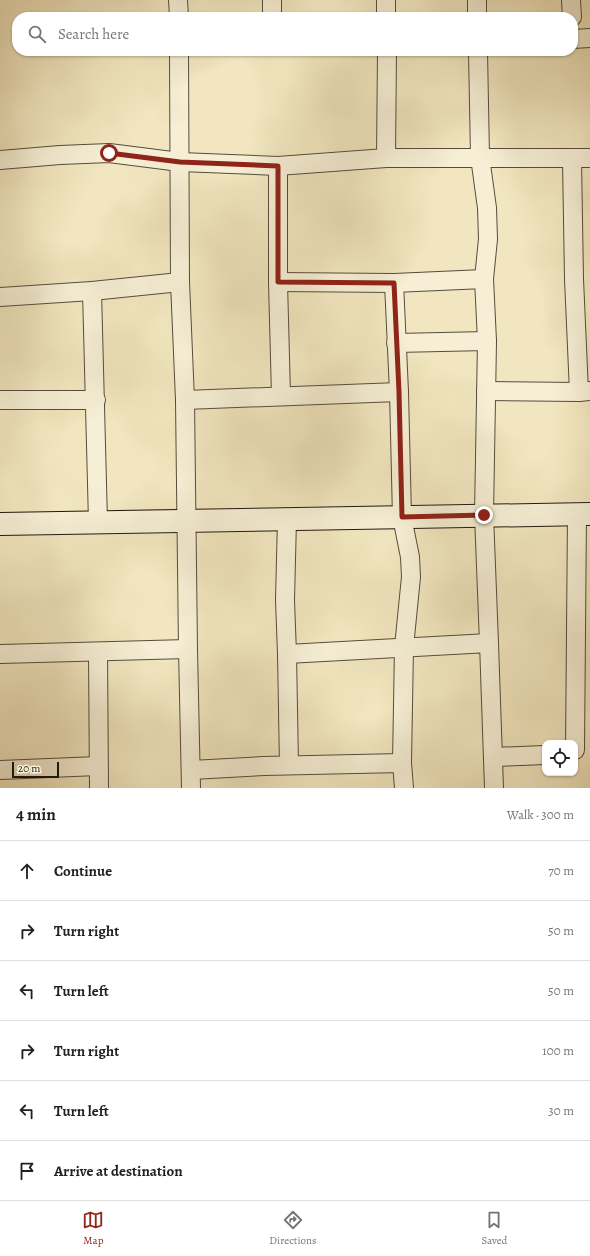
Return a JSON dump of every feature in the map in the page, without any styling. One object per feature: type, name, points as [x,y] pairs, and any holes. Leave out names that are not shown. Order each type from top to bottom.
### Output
[{"type":"street","points":[[178,0],[179,12]]},
{"type":"street","points":[[272,0],[272,12]]},
{"type":"street","points":[[386,0],[386,12]]},
{"type":"street","points":[[477,0],[477,12]]},
{"type":"street","points":[[571,0],[572,12]]},
{"type":"street","points":[[179,56],[180,282],[185,400],[191,779],[289,766],[402,763]]},
{"type":"street","points":[[386,56],[386,158]]},
{"type":"street","points":[[478,56],[480,157],[487,208],[488,239],[484,279],[486,341],[484,515],[494,788]]},
{"type":"street","points":[[0,160],[109,153],[180,162],[278,166],[386,158],[590,158]]},
{"type":"street","points":[[486,392],[584,392],[582,279],[572,159]]},
{"type":"street","points":[[278,166],[278,282],[281,396]]},
{"type":"street","points":[[278,282],[394,283],[484,279]]},
{"type":"street","points":[[0,297],[92,291],[180,282]]},
{"type":"street","points":[[394,283],[399,392],[402,517],[410,557],[410,578],[404,647],[402,763],[404,788]]},
{"type":"street","points":[[92,291],[98,522]]},
{"type":"street","points":[[396,343],[486,341]]},
{"type":"street","points":[[185,400],[399,392]]},
{"type":"street","points":[[0,400],[96,400]]},
{"type":"street","points":[[0,524],[584,514],[583,634],[576,740]]},
{"type":"street","points":[[287,519],[285,600],[289,766]]},
{"type":"street","points":[[287,654],[489,643]]},
{"type":"street","points":[[0,654],[188,649]]},
{"type":"street","points":[[98,652],[99,788]]},
{"type":"street","points":[[578,754],[590,754]]},
{"type":"street","points":[[494,756],[542,755]]},
{"type":"street","points":[[0,770],[98,766]]},
{"type":"route","points":[[109,153],[180,162],[278,166],[278,282],[394,283],[399,392],[402,517],[484,515]]}]
